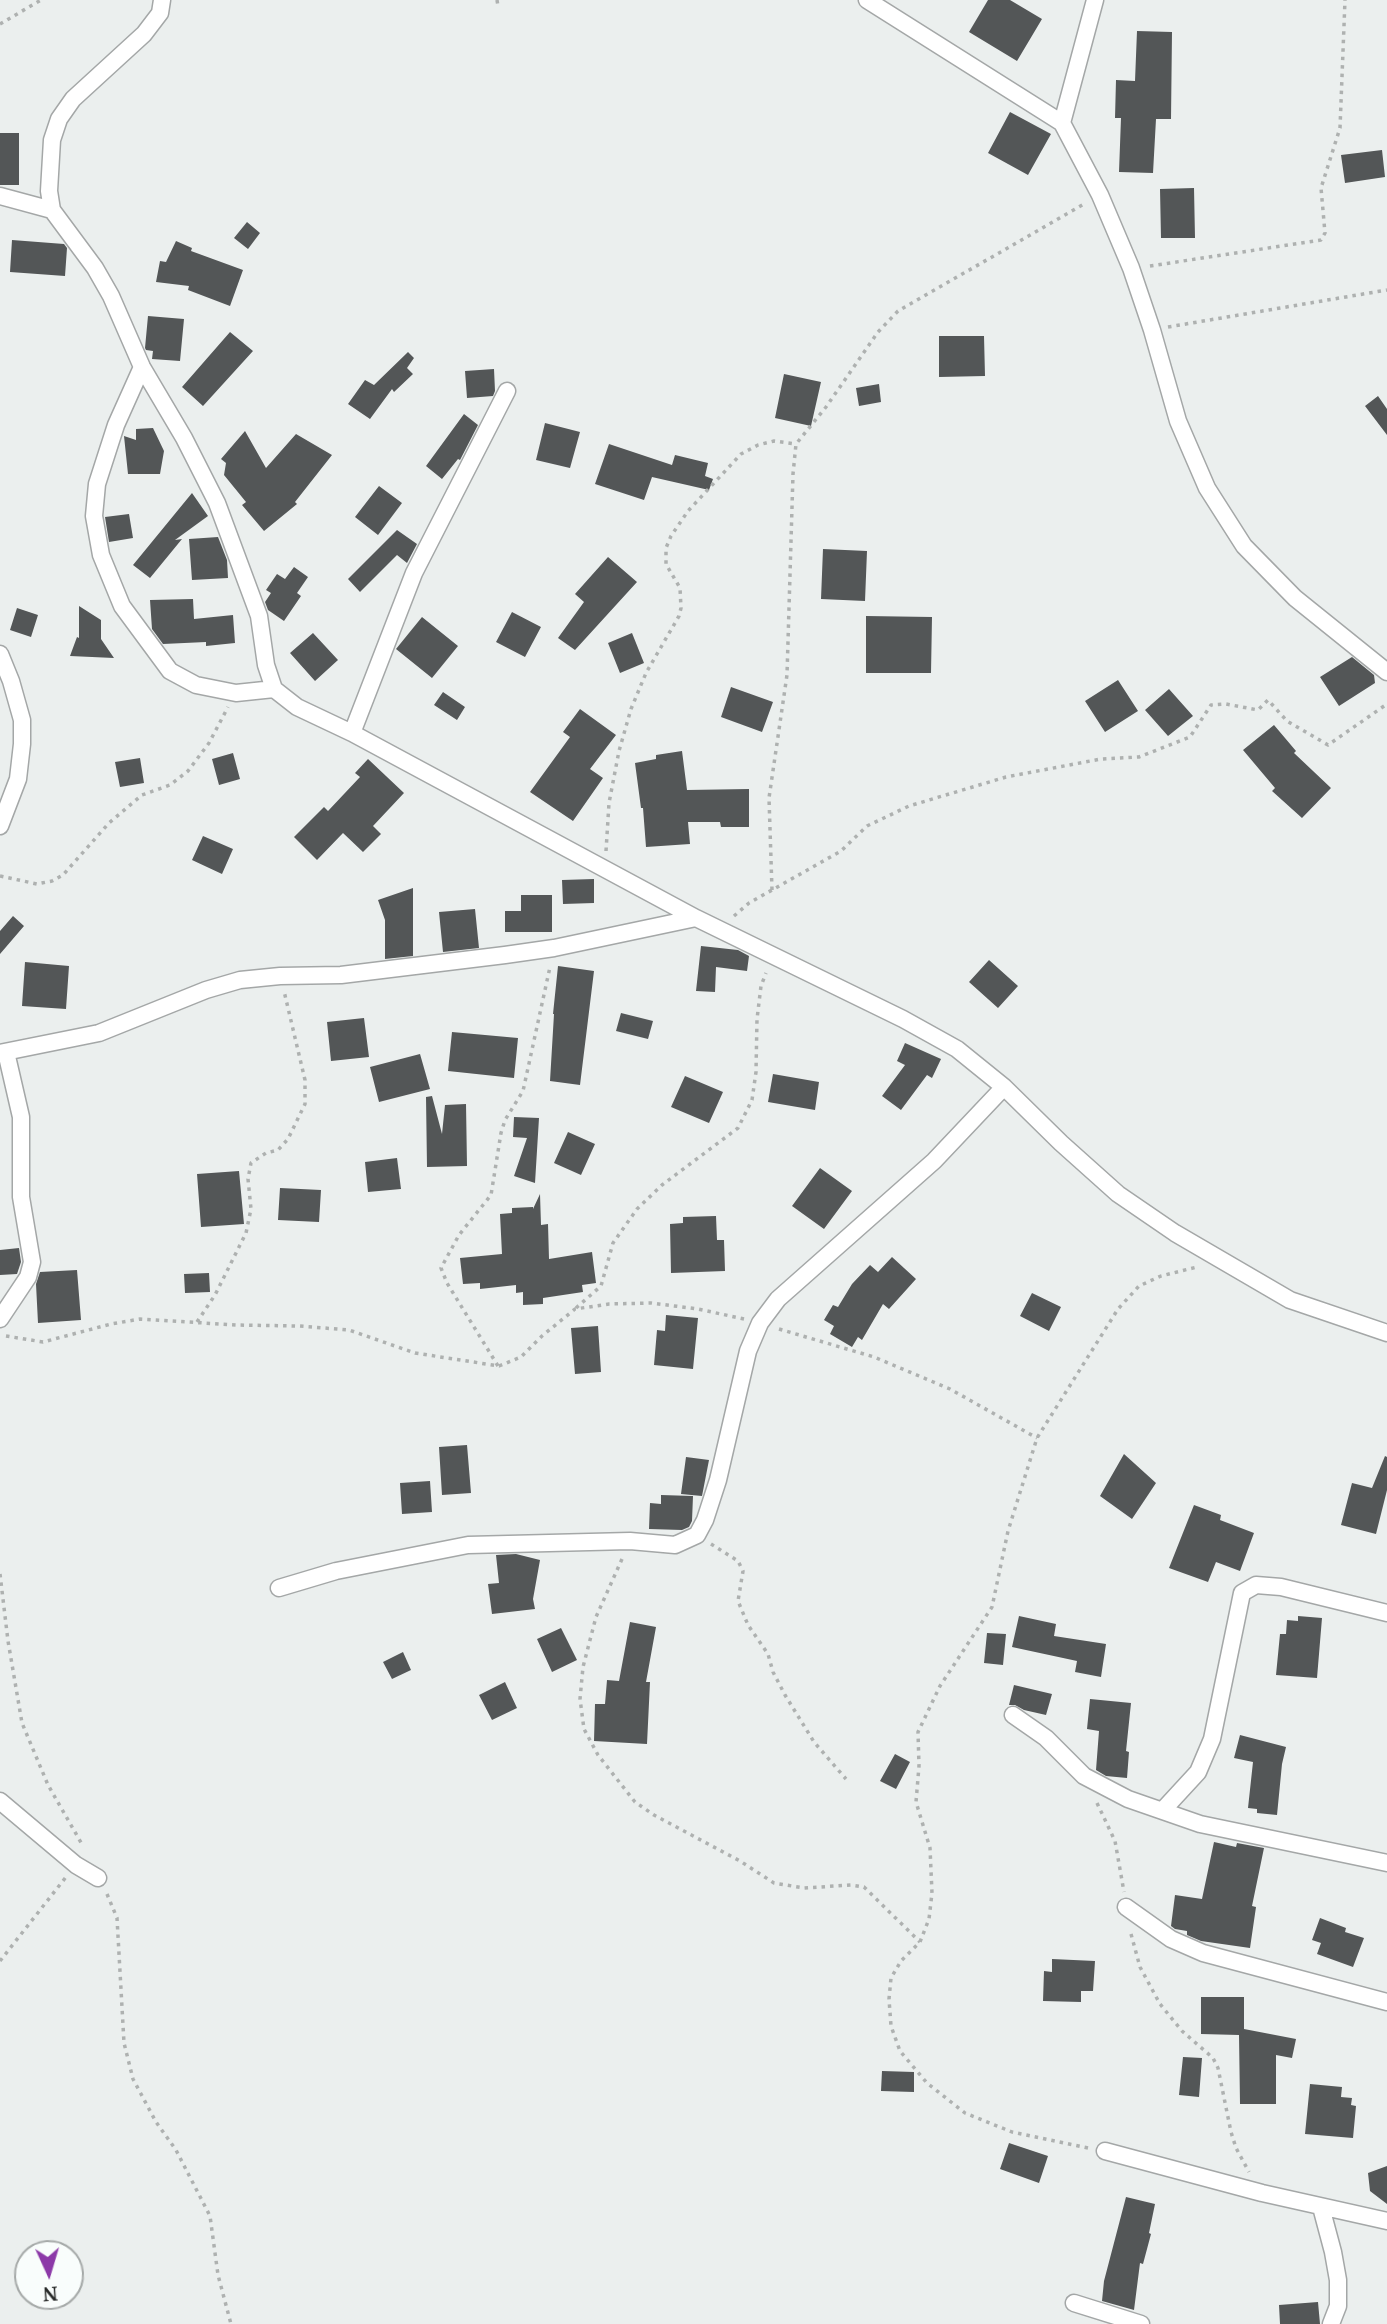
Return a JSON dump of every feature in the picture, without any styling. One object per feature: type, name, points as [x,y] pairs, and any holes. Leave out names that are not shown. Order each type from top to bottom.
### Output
[{"type":"street","points":[[174,0],[161,7],[144,34],[73,99],[59,119],[52,140],[49,172],[52,210],[95,268],[111,296],[142,367],[184,438],[217,503],[259,615],[266,665],[274,689],[297,706],[530,827],[696,918],[903,1019],[957,1049],[1004,1087],[1118,1194],[1175,1233],[1290,1300],[1387,1333]]},
{"type":"street","points":[[867,0],[1062,123],[1100,195],[1131,268],[1178,421],[1207,488],[1244,546],[1295,598],[1387,672]]},
{"type":"street","points":[[1062,123],[1096,0]]},
{"type":"street","points":[[0,196],[52,210]]},
{"type":"street","points":[[142,367],[116,425],[97,484],[94,516],[101,555],[122,606],[170,671],[196,685],[236,693],[274,689]]},
{"type":"street","points":[[352,733],[414,573],[507,391]]},
{"type":"street","points":[[0,654],[22,720],[22,744],[18,779],[0,826]]},
{"type":"street","points":[[0,1319],[28,1277],[32,1262],[22,1197],[21,1117],[3,1053],[99,1033],[206,990],[229,984],[281,976],[341,975],[554,948],[696,918]]},
{"type":"street","points":[[279,1588],[336,1571],[468,1545],[630,1541],[676,1545],[697,1535],[705,1520],[718,1480],[748,1351],[760,1323],[778,1299],[934,1161],[1004,1087]]},
{"type":"street","points":[[1163,1810],[1198,1772],[1212,1739],[1242,1594],[1256,1585],[1281,1587],[1387,1613]]},
{"type":"street","points":[[1013,1715],[1046,1738],[1084,1776],[1128,1799],[1200,1824],[1387,1863]]},
{"type":"street","points":[[0,1801],[76,1865],[97,1878]]},
{"type":"street","points":[[1126,1908],[1171,1939],[1202,1953],[1387,2001]]},
{"type":"street","points":[[1105,2151],[1262,2193],[1387,2221]]},
{"type":"street","points":[[1321,2207],[1338,2280],[1338,2306],[1331,2324]]},
{"type":"street","points":[[1074,2302],[1141,2324]]},
{"type":"path","points":[[0,24],[41,0]]},
{"type":"path","points":[[497,0],[498,6]]},
{"type":"path","points":[[1131,268],[1321,240],[1325,233],[1321,188],[1340,128],[1345,0]]},
{"type":"path","points":[[772,890],[769,798],[787,675],[796,444],[826,407],[878,332],[898,311],[1100,195]]},
{"type":"path","points":[[1152,330],[1387,290]]},
{"type":"path","points":[[605,870],[609,803],[619,751],[631,709],[646,673],[681,608],[680,588],[666,564],[666,548],[671,536],[688,511],[741,454],[774,440],[796,444]]},
{"type":"path","points":[[0,876],[37,884],[63,875],[109,823],[142,795],[170,785],[188,771],[209,743],[236,693]]},
{"type":"path","points":[[719,928],[749,903],[841,851],[867,826],[909,806],[1006,777],[1101,759],[1139,757],[1190,737],[1211,705],[1226,704],[1258,710],[1268,700],[1287,721],[1328,745],[1387,704]]},
{"type":"path","points":[[499,1366],[447,1283],[441,1268],[459,1235],[491,1195],[500,1133],[523,1091],[554,948]]},
{"type":"path","points":[[0,1335],[43,1342],[140,1319],[349,1330],[415,1353],[499,1366],[521,1357],[601,1286],[613,1243],[637,1209],[662,1185],[738,1128],[752,1100],[761,986],[772,954]]},
{"type":"path","points":[[197,1322],[215,1295],[246,1233],[251,1209],[248,1179],[251,1163],[266,1153],[278,1150],[288,1139],[305,1104],[305,1080],[281,976]]},
{"type":"path","points":[[575,1309],[610,1304],[652,1303],[698,1309],[760,1323],[874,1357],[950,1389],[1037,1437]]},
{"type":"path","points":[[697,1535],[738,1561],[743,1571],[738,1601],[748,1625],[768,1654],[785,1695],[814,1742],[846,1779]]},
{"type":"path","points":[[630,1541],[596,1617],[583,1667],[580,1699],[584,1729],[598,1755],[635,1802],[654,1815],[740,1861],[774,1883],[804,1888],[851,1885],[864,1888],[920,1942]]},
{"type":"path","points":[[0,1574],[22,1723],[48,1785],[80,1841],[117,1918],[124,2043],[133,2079],[156,2122],[176,2150],[210,2216],[219,2275],[231,2324]]},
{"type":"path","points":[[1084,1776],[1115,1842],[1126,1908],[1140,1967],[1160,2004],[1182,2031],[1213,2058],[1218,2068],[1236,2148],[1262,2193]]},
{"type":"path","points":[[0,1961],[76,1865]]},
{"type":"building","points":[[988,0],[1010,0],[1042,19],[1017,61],[969,32]]},
{"type":"building","points":[[1137,31],[1172,32],[1171,119],[1156,119],[1153,173],[1119,172],[1121,118],[1115,118],[1116,80],[1135,81]]},
{"type":"building","points":[[1010,112],[1051,134],[1028,175],[988,153]]},
{"type":"building","points":[[0,133],[19,133],[19,185],[0,185]]},
{"type":"building","points":[[1382,150],[1385,177],[1345,183],[1341,155]]},
{"type":"building","points":[[1194,188],[1195,238],[1161,238],[1160,189]]},
{"type":"building","points":[[247,222],[260,233],[248,249],[234,238]]},
{"type":"building","points":[[12,240],[64,244],[67,248],[65,276],[10,272]]},
{"type":"building","points":[[176,241],[192,248],[191,251],[243,270],[230,306],[188,290],[189,286],[156,282],[160,261],[166,262]]},
{"type":"building","points":[[148,316],[184,319],[180,361],[152,359],[153,351],[145,348]]},
{"type":"building","points":[[230,332],[253,351],[203,406],[182,387]]},
{"type":"building","points":[[939,336],[984,336],[985,376],[939,377]]},
{"type":"building","points":[[408,352],[414,358],[407,368],[413,374],[394,392],[392,389],[370,419],[348,404],[365,380],[374,385]]},
{"type":"building","points":[[494,369],[493,396],[467,398],[465,371]]},
{"type":"building","points":[[784,374],[821,382],[811,426],[775,418]]},
{"type":"building","points":[[879,384],[881,402],[859,406],[856,388]]},
{"type":"building","points":[[1378,396],[1387,409],[1387,435],[1365,406]]},
{"type":"building","points":[[464,414],[478,425],[460,460],[458,459],[442,479],[426,466]]},
{"type":"building","points":[[545,423],[580,432],[570,468],[536,460]]},
{"type":"building","points":[[153,428],[164,451],[160,474],[128,474],[124,436],[136,440],[136,429]]},
{"type":"building","points":[[245,431],[266,468],[296,434],[332,455],[295,502],[297,504],[264,531],[242,505],[246,502],[224,475],[226,463],[221,459]]},
{"type":"building","points":[[609,444],[672,465],[675,455],[708,463],[705,476],[713,479],[709,490],[652,477],[644,500],[595,484]]},
{"type":"building","points":[[379,486],[402,503],[378,535],[355,517]]},
{"type":"building","points":[[192,493],[208,516],[175,540],[182,539],[150,578],[133,565]]},
{"type":"building","points":[[129,514],[133,538],[109,542],[105,517]]},
{"type":"building","points":[[397,530],[417,544],[407,563],[397,555],[360,592],[348,579]]},
{"type":"building","points":[[218,537],[227,560],[228,578],[192,580],[189,539]]},
{"type":"building","points":[[823,549],[867,551],[865,601],[821,599]]},
{"type":"building","points":[[608,557],[637,582],[575,650],[558,638],[584,602],[575,594]]},
{"type":"building","points":[[294,567],[308,577],[297,593],[301,596],[284,621],[268,610],[265,602],[271,593],[266,590],[277,574],[285,579]]},
{"type":"building","points":[[193,599],[194,619],[233,615],[235,643],[206,646],[206,642],[163,644],[152,629],[150,600]]},
{"type":"building","points":[[79,606],[101,620],[101,639],[114,658],[70,656],[77,637],[79,638]]},
{"type":"building","points":[[17,608],[38,615],[31,637],[10,630]]},
{"type":"building","points":[[512,612],[541,627],[525,657],[496,642]]},
{"type":"building","points":[[866,616],[932,617],[931,673],[866,673]]},
{"type":"building","points":[[422,617],[458,646],[432,678],[396,649]]},
{"type":"building","points":[[313,633],[338,660],[315,681],[290,653]]},
{"type":"building","points":[[632,633],[644,663],[620,673],[608,643]]},
{"type":"building","points":[[1352,657],[1374,675],[1375,683],[1339,706],[1320,677]]},
{"type":"building","points":[[1118,680],[1138,711],[1105,732],[1085,701]]},
{"type":"building","points":[[731,687],[773,702],[762,732],[721,717]]},
{"type":"building","points":[[1169,689],[1193,716],[1168,736],[1145,710]]},
{"type":"building","points":[[443,692],[465,707],[457,720],[434,705]]},
{"type":"building","points":[[580,709],[616,735],[590,769],[603,778],[573,821],[530,792],[570,737],[563,732]]},
{"type":"building","points":[[1274,725],[1296,751],[1294,753],[1331,788],[1302,818],[1272,791],[1275,788],[1243,750]]},
{"type":"building","points":[[682,751],[687,790],[749,789],[749,827],[721,827],[720,822],[688,822],[690,844],[646,847],[635,763],[656,759],[656,755]]},
{"type":"building","points":[[233,753],[240,779],[219,785],[212,759]]},
{"type":"building","points":[[140,758],[144,783],[120,787],[115,762]]},
{"type":"building","points":[[368,759],[404,793],[373,826],[381,834],[363,852],[343,833],[317,860],[294,837],[324,807],[328,811],[360,777],[355,773]]},
{"type":"building","points":[[203,836],[233,849],[222,874],[192,860]]},
{"type":"building","points":[[594,879],[594,903],[563,904],[562,880]]},
{"type":"building","points":[[413,888],[413,956],[385,959],[385,920],[378,900]]},
{"type":"building","points":[[521,895],[552,895],[552,932],[505,932],[505,911],[521,911]]},
{"type":"building","points":[[475,909],[479,948],[443,952],[439,912]]},
{"type":"building","points":[[13,916],[24,926],[0,954],[0,931]]},
{"type":"building","points":[[701,946],[738,950],[749,956],[747,971],[716,967],[715,992],[696,991]]},
{"type":"building","points":[[989,960],[1018,986],[998,1008],[969,982]]},
{"type":"building","points":[[25,962],[69,966],[66,1009],[22,1006]]},
{"type":"building","points":[[558,966],[594,971],[580,1085],[550,1081]]},
{"type":"building","points":[[621,1013],[653,1021],[648,1039],[616,1031]]},
{"type":"building","points":[[364,1018],[369,1057],[331,1061],[327,1022]]},
{"type":"building","points":[[452,1032],[518,1038],[514,1078],[448,1071]]},
{"type":"building","points":[[905,1043],[941,1059],[932,1078],[927,1075],[901,1110],[882,1096],[905,1065],[897,1061]]},
{"type":"building","points":[[420,1054],[430,1089],[379,1102],[370,1067]]},
{"type":"building","points":[[773,1074],[819,1082],[815,1110],[768,1102]]},
{"type":"building","points":[[685,1076],[723,1092],[709,1123],[671,1107]]},
{"type":"building","points":[[432,1096],[442,1134],[445,1105],[466,1104],[467,1166],[427,1167],[426,1097]]},
{"type":"building","points":[[514,1117],[539,1118],[535,1183],[514,1176],[527,1138],[513,1137]]},
{"type":"building","points":[[568,1132],[595,1144],[581,1175],[554,1163]]},
{"type":"building","points":[[397,1158],[401,1189],[368,1192],[365,1162]]},
{"type":"building","points":[[820,1168],[852,1191],[824,1229],[792,1206]]},
{"type":"building","points":[[239,1171],[244,1224],[201,1227],[197,1174]]},
{"type":"building","points":[[280,1188],[321,1190],[319,1222],[278,1220]]},
{"type":"building","points":[[540,1194],[541,1225],[548,1224],[549,1259],[592,1252],[596,1283],[582,1285],[583,1292],[543,1298],[543,1304],[523,1305],[523,1292],[516,1293],[516,1285],[480,1289],[480,1283],[463,1284],[460,1258],[502,1254],[500,1214],[512,1213],[512,1208],[533,1209]]},
{"type":"building","points":[[716,1216],[717,1240],[724,1240],[725,1271],[671,1273],[670,1224],[683,1223],[683,1217]]},
{"type":"building","points":[[19,1248],[21,1262],[17,1274],[0,1275],[0,1250]]},
{"type":"building","points":[[892,1257],[916,1279],[889,1309],[883,1304],[862,1340],[858,1337],[852,1347],[830,1334],[834,1326],[824,1320],[833,1305],[838,1307],[852,1284],[870,1265],[878,1272]]},
{"type":"building","points":[[77,1270],[81,1320],[38,1323],[36,1284],[40,1272]]},
{"type":"building","points":[[209,1273],[210,1292],[185,1293],[184,1274]]},
{"type":"building","points":[[1032,1293],[1061,1307],[1049,1331],[1020,1316]]},
{"type":"building","points":[[666,1315],[698,1318],[693,1369],[654,1365],[657,1330],[665,1331]]},
{"type":"building","points":[[598,1326],[601,1372],[575,1374],[571,1328]]},
{"type":"building","points":[[467,1445],[471,1493],[442,1495],[439,1447]]},
{"type":"building","points":[[1124,1454],[1156,1483],[1132,1519],[1100,1496]]},
{"type":"building","points":[[1385,1456],[1387,1490],[1376,1534],[1341,1525],[1352,1483],[1372,1488]]},
{"type":"building","points":[[686,1457],[709,1460],[702,1496],[681,1494]]},
{"type":"building","points":[[430,1481],[432,1512],[402,1514],[400,1483]]},
{"type":"building","points":[[661,1495],[693,1496],[692,1521],[689,1527],[682,1530],[649,1529],[650,1503],[661,1504]]},
{"type":"building","points":[[1194,1505],[1221,1515],[1220,1520],[1254,1533],[1240,1571],[1216,1562],[1208,1582],[1169,1568]]},
{"type":"building","points":[[516,1554],[540,1560],[533,1599],[535,1609],[492,1614],[488,1584],[499,1583],[496,1555]]},
{"type":"building","points":[[1019,1616],[1056,1624],[1054,1636],[1106,1644],[1101,1677],[1075,1672],[1077,1661],[1012,1647]]},
{"type":"building","points":[[1298,1616],[1322,1618],[1317,1678],[1276,1675],[1280,1634],[1286,1634],[1287,1620],[1298,1621]]},
{"type":"building","points":[[630,1622],[656,1627],[646,1682],[650,1682],[647,1744],[594,1741],[595,1704],[605,1704],[607,1680],[619,1681]]},
{"type":"building","points":[[561,1628],[577,1660],[552,1672],[537,1639]]},
{"type":"building","points":[[987,1633],[1006,1634],[1003,1665],[984,1663]]},
{"type":"building","points":[[403,1652],[411,1670],[392,1679],[383,1662]]},
{"type":"building","points":[[505,1682],[517,1708],[492,1720],[479,1695]]},
{"type":"building","points":[[1014,1685],[1052,1694],[1046,1715],[1009,1705]]},
{"type":"building","points":[[1090,1699],[1131,1703],[1126,1751],[1129,1752],[1127,1778],[1106,1776],[1096,1770],[1099,1731],[1087,1729]]},
{"type":"building","points":[[1240,1735],[1286,1747],[1277,1815],[1257,1813],[1257,1809],[1248,1808],[1253,1762],[1234,1758]]},
{"type":"building","points":[[895,1754],[910,1762],[896,1789],[880,1781]]},
{"type":"building","points":[[1214,1842],[1236,1847],[1237,1843],[1264,1848],[1252,1906],[1256,1907],[1250,1948],[1201,1941],[1187,1935],[1187,1931],[1171,1926],[1175,1895],[1202,1899]]},
{"type":"building","points":[[1320,1918],[1346,1928],[1345,1932],[1364,1938],[1353,1967],[1317,1954],[1321,1943],[1312,1940]]},
{"type":"building","points":[[1052,1959],[1095,1961],[1093,1991],[1081,1991],[1081,2002],[1043,2001],[1044,1971],[1052,1972]]},
{"type":"building","points":[[1201,1997],[1244,1997],[1244,2029],[1296,2039],[1292,2058],[1276,2055],[1276,2104],[1240,2104],[1239,2035],[1201,2034]]},
{"type":"building","points":[[1183,2057],[1202,2058],[1199,2097],[1179,2095]]},
{"type":"building","points":[[882,2071],[914,2072],[914,2092],[881,2091]]},
{"type":"building","points":[[1310,2084],[1342,2087],[1341,2097],[1352,2098],[1351,2105],[1356,2106],[1353,2138],[1305,2134]]},
{"type":"building","points":[[1009,2143],[1048,2156],[1039,2183],[1000,2169]]},
{"type":"building","points":[[1387,2166],[1387,2204],[1370,2191],[1368,2173]]},
{"type":"building","points":[[1126,2197],[1155,2204],[1149,2233],[1151,2234],[1143,2264],[1140,2263],[1134,2310],[1102,2301],[1104,2281]]},
{"type":"building","points":[[1318,2302],[1320,2324],[1280,2324],[1279,2305]]}]
